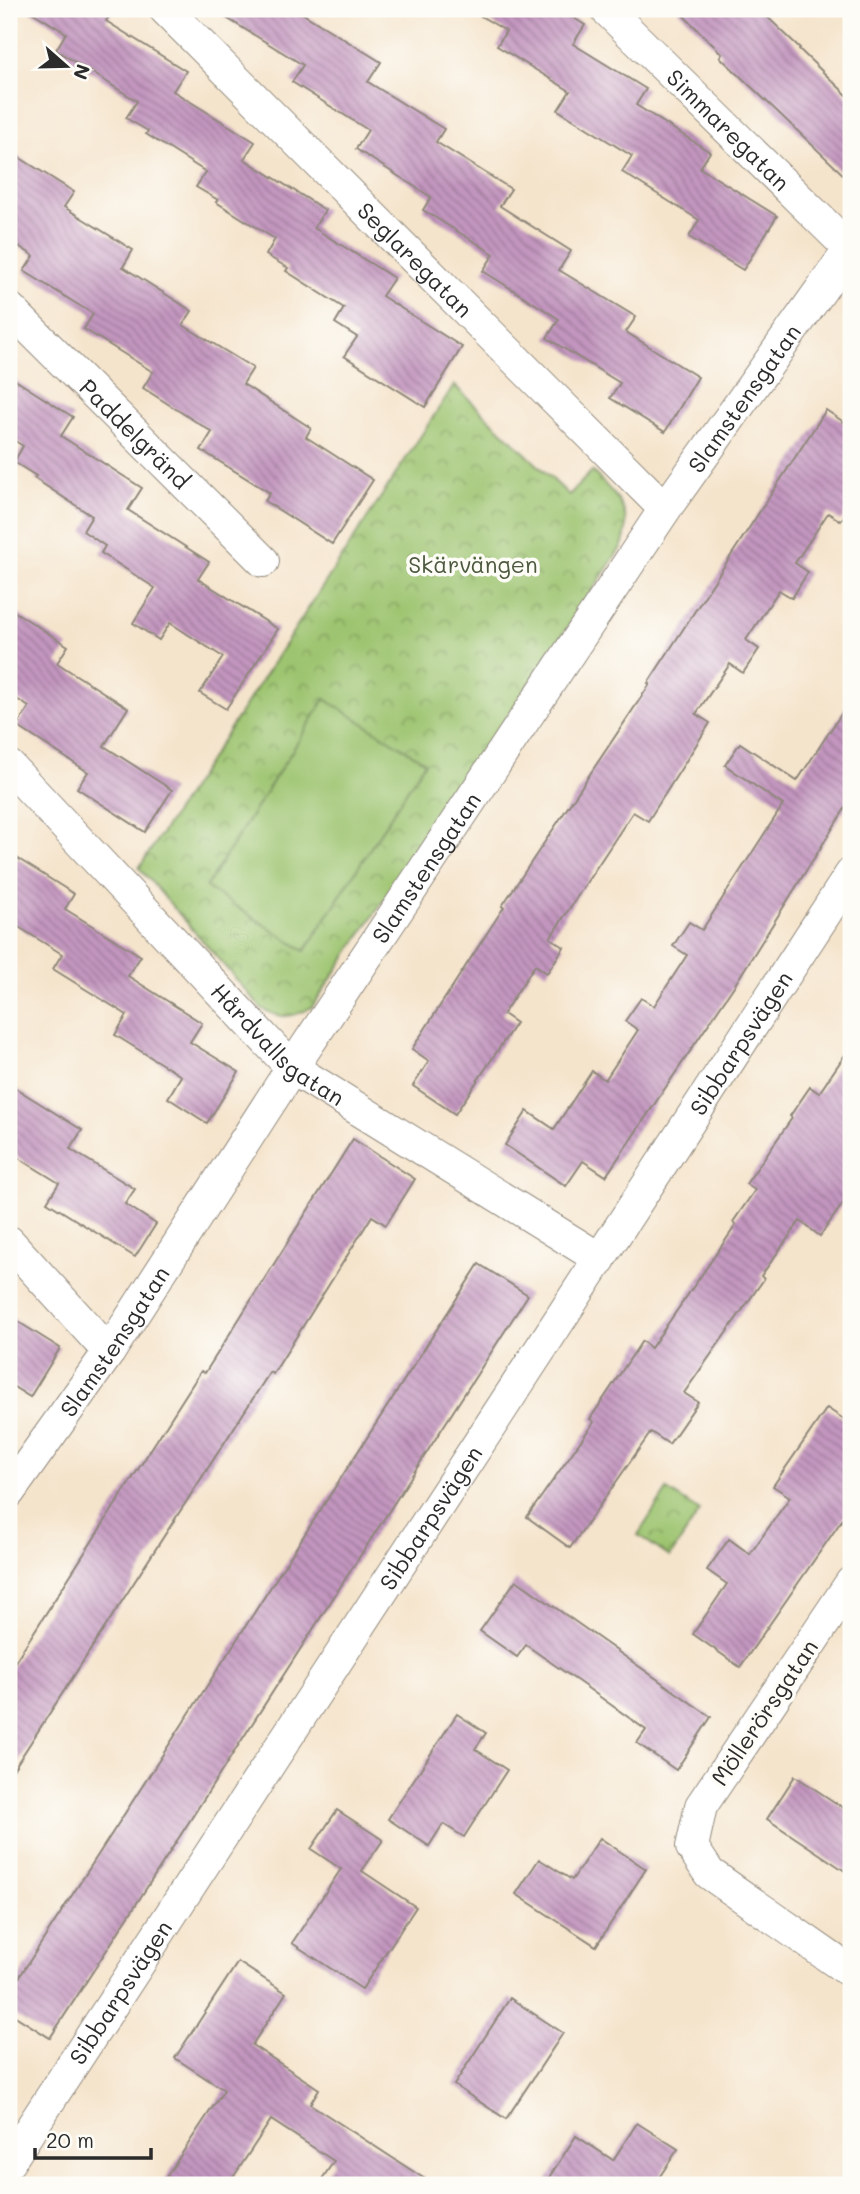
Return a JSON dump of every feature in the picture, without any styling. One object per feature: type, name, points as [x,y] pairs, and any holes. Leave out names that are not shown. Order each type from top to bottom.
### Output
[{"type":"street","name":"Seglaregatan","points":[[165,9],[665,509]]},
{"type":"street","name":"Simmaregatan","points":[[606,9],[850,250]]},
{"type":"street","name":"Slamstensgatan","points":[[9,1492],[109,1352],[292,1068],[665,509],[850,250]]},
{"type":"street","name":"Paddelgränd","points":[[9,308],[263,561]]},
{"type":"street","name":"Hårdvallsgatan","points":[[9,766],[292,1068],[600,1259]]},
{"type":"street","name":"Sibbarpsvägen","points":[[9,2162],[851,874]]},
{"type":"street","points":[[9,1242],[109,1352]]},
{"type":"street","name":"Möllerörsgatan","points":[[851,1583],[701,1806],[692,1847],[709,1872],[851,1972]]},
{"type":"green space","name":"Skärvängen","points":[[454,385],[569,495],[592,471],[615,496],[624,513],[626,522],[622,546],[312,1007],[293,1015],[280,1016],[261,1008],[139,868]]},
{"type":"green space","points":[[325,699],[425,762],[305,951],[206,887]]},
{"type":"green space","points":[[667,1490],[700,1511],[670,1557],[638,1535]]},
{"type":"building","points":[[27,9],[114,9],[106,21],[186,71],[173,91],[255,142],[244,159],[325,210],[314,228],[394,278],[382,296],[462,347],[425,407],[344,356],[357,337],[335,323],[344,308],[266,255],[275,239],[196,187],[206,172],[126,118],[137,101],[56,50],[66,33]]},
{"type":"building","points":[[212,9],[295,9],[381,62],[368,82],[444,129],[436,142],[511,189],[500,206],[571,251],[559,270],[636,317],[626,332],[698,377],[665,432],[610,398],[620,383],[547,338],[559,319],[483,271],[494,254],[423,210],[431,197],[356,149],[368,130],[292,82],[303,65]]},
{"type":"building","points":[[469,9],[559,9],[585,25],[573,44],[646,89],[636,105],[710,152],[700,168],[777,216],[743,270],[689,237],[699,220],[622,172],[632,156],[558,110],[570,91],[497,46],[506,31]]},
{"type":"building","points":[[677,9],[759,9],[800,48],[851,99],[851,182],[720,57],[722,54]]},
{"type":"building","points":[[9,151],[74,192],[64,207],[133,250],[123,267],[192,311],[183,325],[253,368],[243,384],[311,428],[306,437],[373,480],[332,544],[265,501],[270,493],[201,450],[212,432],[143,388],[153,372],[84,329],[93,314],[24,271],[34,256],[9,240]]},
{"type":"building","points":[[9,376],[73,417],[61,436],[142,488],[128,510],[209,562],[198,579],[278,629],[226,709],[200,693],[223,657],[170,623],[159,640],[133,623],[155,588],[101,553],[105,546],[83,531],[92,516],[14,462],[23,446],[9,437]]},
{"type":"building","points":[[826,410],[851,427],[851,505],[841,521],[828,513],[795,563],[808,572],[792,598],[779,590],[746,640],[759,649],[743,673],[730,664],[696,714],[710,723],[648,821],[633,812],[550,938],[564,947],[547,973],[535,965],[503,1014],[516,1023],[455,1114],[413,1086],[429,1061],[412,1049],[504,907],[502,906],[650,684],[648,683]]},
{"type":"building","points":[[9,608],[68,646],[57,663],[128,708],[104,746],[172,790],[145,832],[77,788],[88,772],[17,726],[29,707],[9,694]]},
{"type":"building","points":[[851,699],[851,799],[734,986],[606,1176],[583,1161],[566,1186],[505,1145],[527,1111],[554,1129],[592,1071],[605,1080],[638,1030],[625,1021],[641,998],[654,1006],[687,955],[673,946],[689,922],[702,930],[783,805],[725,765],[740,743],[797,781]]},
{"type":"building","points":[[9,853],[74,894],[65,909],[141,956],[128,976],[202,1023],[190,1042],[239,1072],[207,1123],[168,1098],[181,1076],[115,1035],[127,1015],[53,969],[62,954],[9,921]]},
{"type":"building","points":[[851,1046],[851,1192],[820,1236],[800,1221],[761,1276],[764,1279],[684,1393],[698,1402],[669,1444],[651,1432],[570,1548],[527,1517],[594,1422],[590,1419],[642,1341],[651,1348],[736,1225],[733,1222],[755,1190],[746,1184],[792,1118],[790,1116],[810,1087],[819,1093]]},
{"type":"building","points":[[9,1084],[82,1130],[70,1149],[135,1189],[125,1204],[156,1224],[135,1257],[47,1202],[59,1183],[9,1152]]},
{"type":"building","points":[[353,1139],[415,1179],[386,1225],[372,1216],[273,1374],[270,1372],[9,1776],[9,1671],[201,1371],[205,1373]]},
{"type":"building","points":[[479,1264],[528,1295],[50,2038],[9,2012],[9,1993]]},
{"type":"building","points":[[9,1316],[60,1348],[30,1397],[9,1384]]},
{"type":"building","points":[[827,1408],[851,1424],[851,1507],[740,1667],[693,1634],[727,1584],[707,1570],[729,1539],[750,1554],[790,1497],[773,1486]]},
{"type":"building","points":[[516,1580],[711,1717],[676,1770],[637,1743],[646,1730],[589,1689],[526,1645],[517,1657],[480,1631]]},
{"type":"building","points":[[457,1714],[486,1733],[475,1749],[507,1770],[464,1837],[443,1824],[429,1846],[388,1819]]},
{"type":"building","points":[[795,1776],[851,1813],[851,1875],[767,1819]]},
{"type":"building","points":[[337,1810],[383,1840],[362,1871],[416,1907],[362,1989],[292,1943],[341,1869],[311,1849]]},
{"type":"building","points":[[600,1838],[646,1869],[596,1946],[516,1894],[539,1859],[572,1880]]},
{"type":"building","points":[[238,1962],[286,1993],[252,2045],[319,2089],[310,2104],[434,2185],[318,2185],[334,2161],[271,2120],[228,2185],[161,2185],[224,2090],[175,2058]]},
{"type":"building","points":[[510,1998],[563,2033],[506,2119],[454,2085]]},
{"type":"building","points":[[637,2123],[678,2149],[654,2185],[544,2185],[576,2136],[613,2160]]}]
